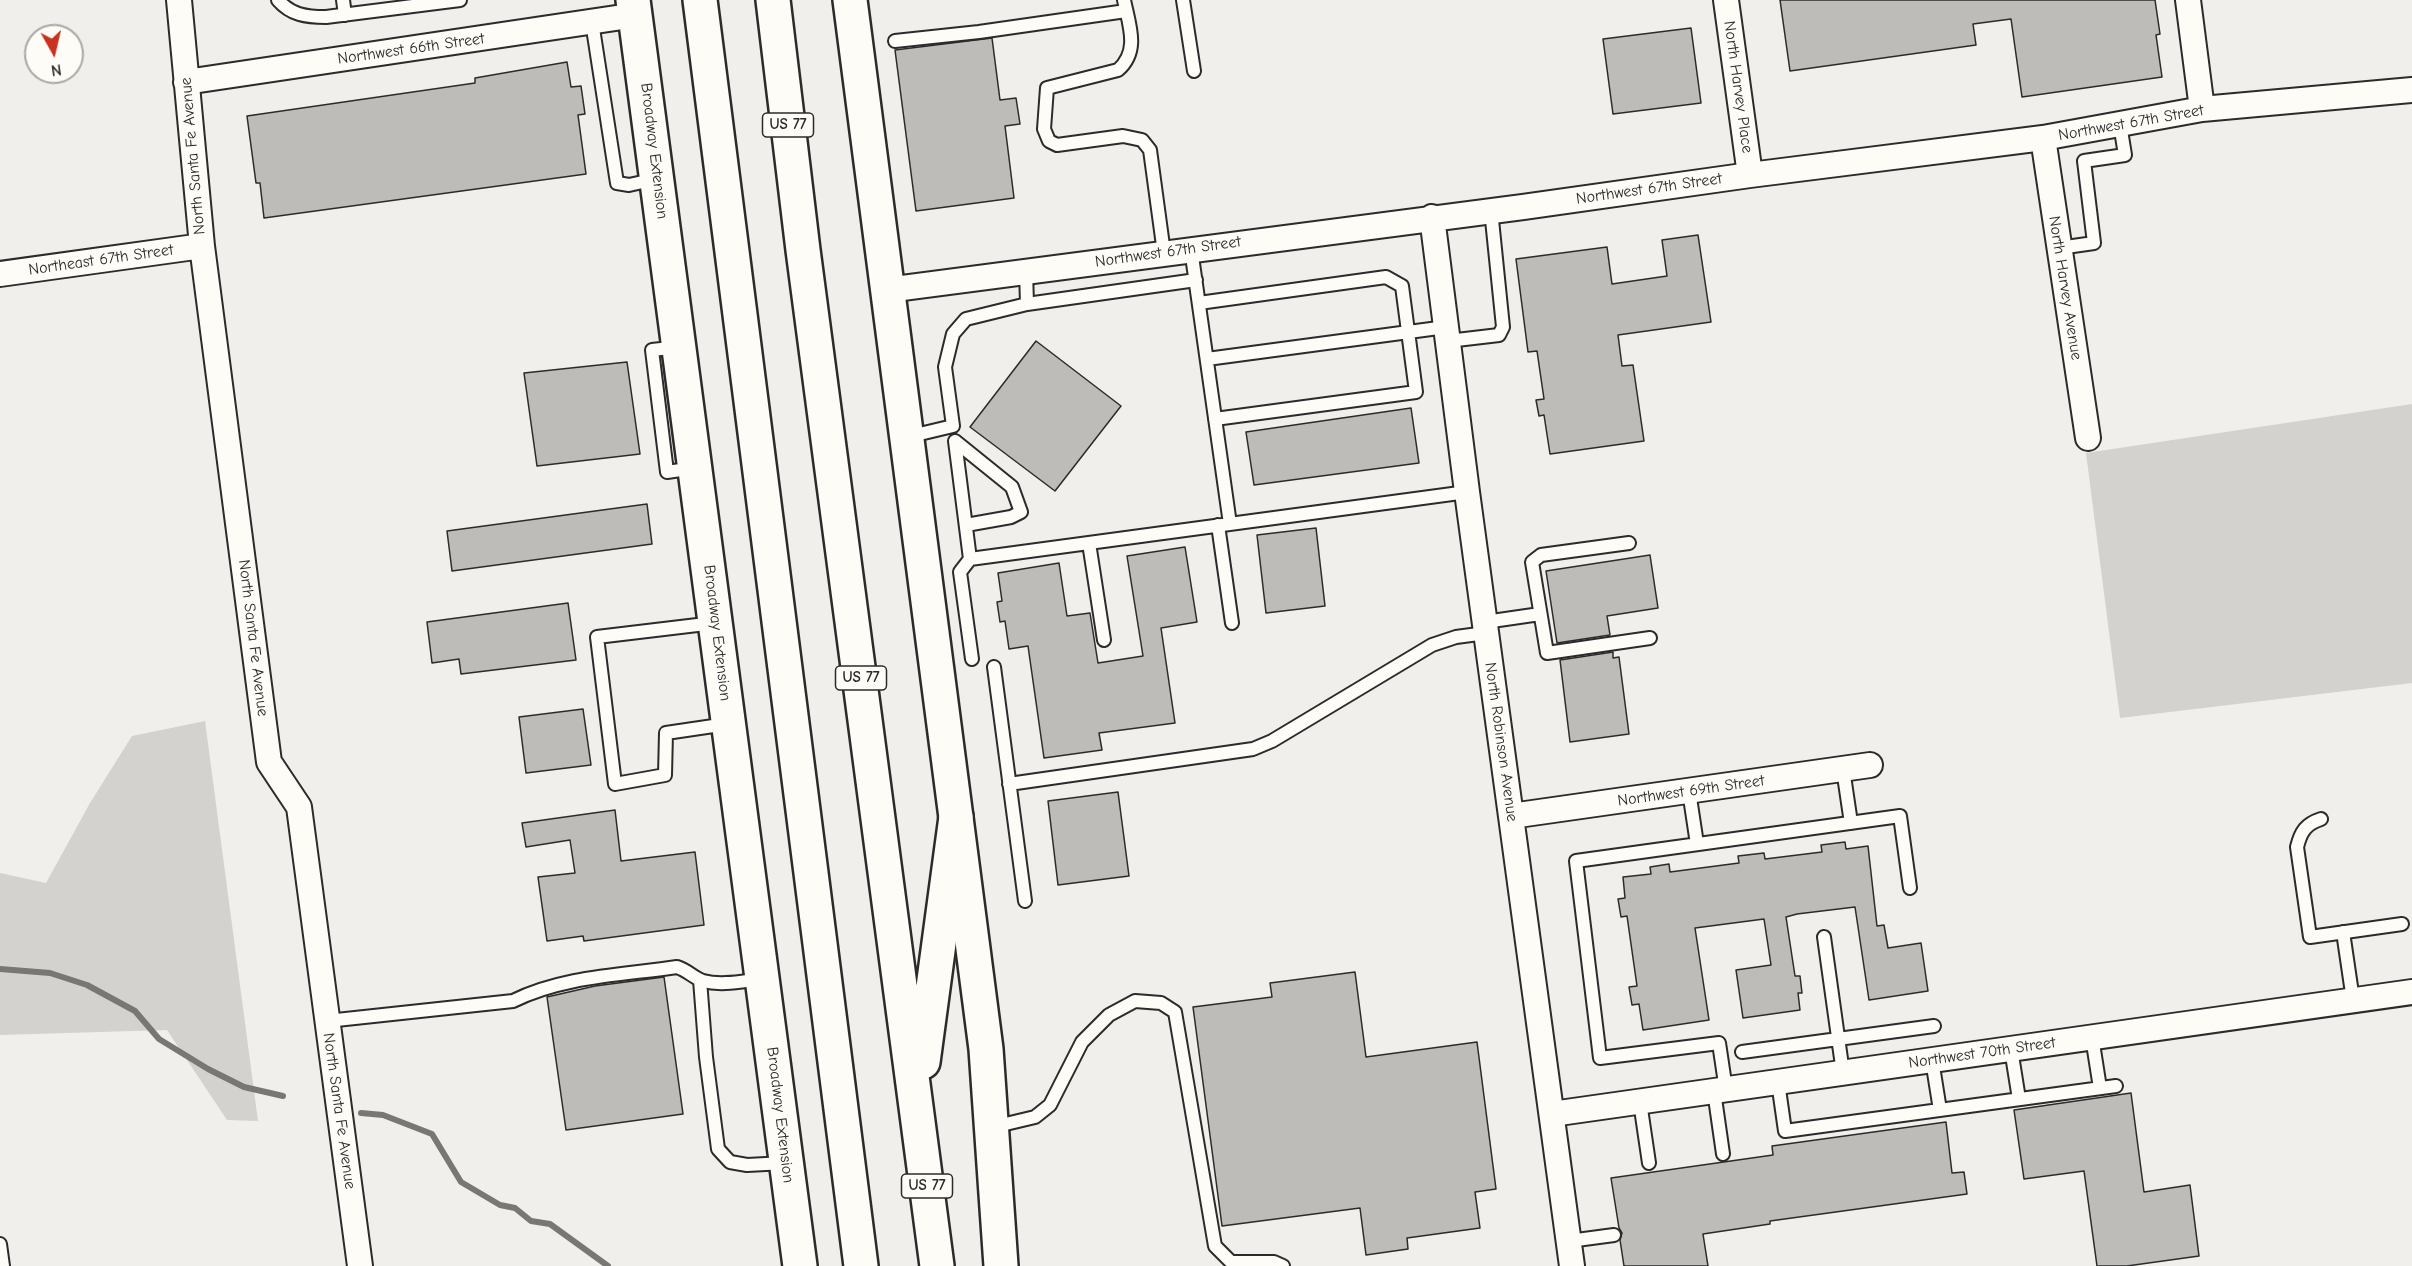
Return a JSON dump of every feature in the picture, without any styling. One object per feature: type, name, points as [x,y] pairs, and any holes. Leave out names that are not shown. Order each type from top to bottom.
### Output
[{"type":"main road","points":[[700,0],[861,1266]]},
{"type":"main road","name":"US 77","points":[[773,0],[803,250],[937,1266]]},
{"type":"main road","points":[[850,0],[986,1048],[1001,1266]]},
{"type":"main road","name":"Broadway Extension","points":[[635,8],[800,1266]]},
{"type":"main road","points":[[917,1105],[956,817]]},
{"type":"street","name":"North Santa Fe Avenue","points":[[179,0],[201,246],[269,762],[299,807],[360,1266]]},
{"type":"street","name":"North Harvey Place","points":[[1726,0],[1750,175]]},
{"type":"street","points":[[2188,0],[2202,110]]},
{"type":"street","name":"Northwest 66th Street","points":[[186,82],[592,22],[635,8]]},
{"type":"street","name":"Northwest 67th Street","points":[[887,290],[2043,138],[2202,110],[2412,90]]},
{"type":"street","name":"North Harvey Avenue","points":[[2043,138],[2088,438]]},
{"type":"street","name":"North Robinson Avenue","points":[[1432,217],[1572,1266]]},
{"type":"street","name":"Northeast 67th Street","points":[[0,274],[201,246]]},
{"type":"street","name":"Northwest 69th Street","points":[[1511,816],[1870,765]]},
{"type":"street","name":"Northwest 70th Street","points":[[1552,1114],[2412,992]]},
{"type":"lane","points":[[278,0],[291,11],[305,17],[345,15],[460,0]]},
{"type":"lane","points":[[343,0],[345,15]]},
{"type":"lane","points":[[1183,0],[1194,71]]},
{"type":"lane","points":[[895,41],[979,32],[1125,6],[1133,45],[1127,62],[1118,70],[1047,88],[1044,129],[1049,141],[1057,146],[1123,136],[1142,140],[1150,150],[1164,253]]},
{"type":"lane","points":[[592,22],[617,183],[629,185],[658,179]]},
{"type":"lane","points":[[2059,248],[2094,243],[2084,161],[2125,155],[2120,124]]},
{"type":"lane","points":[[1207,359],[1408,332],[1498,334],[1503,327],[1491,210]]},
{"type":"lane","points":[[1191,249],[1215,419],[1232,623]]},
{"type":"lane","points":[[1026,271],[1027,304]]},
{"type":"lane","points":[[1199,303],[1386,277],[1402,286],[1416,392],[1215,419]]},
{"type":"lane","points":[[972,659],[960,572],[970,559],[945,367],[953,334],[966,319],[1027,304],[1196,280]]},
{"type":"lane","points":[[906,437],[953,426]]},
{"type":"lane","points":[[955,441],[1012,487],[1021,512],[1011,517],[966,525]]},
{"type":"lane","points":[[970,559],[1467,492]]},
{"type":"lane","points":[[1089,543],[1104,640]]},
{"type":"lane","points":[[1629,543],[1541,555],[1532,562],[1547,653],[1650,638]]},
{"type":"lane","points":[[1010,784],[1252,749],[1272,741],[1432,645],[1485,627],[1540,614]]},
{"type":"lane","points":[[716,622],[597,637],[615,784],[665,775],[666,733],[729,724]]},
{"type":"lane","points":[[994,667],[1025,901]]},
{"type":"lane","points":[[1844,769],[1851,823]]},
{"type":"lane","points":[[1689,791],[1696,844]]},
{"type":"lane","points":[[1723,1154],[1719,1043],[1600,1058],[1576,861],[1900,816],[1910,888]]},
{"type":"lane","points":[[2321,819],[2308,823],[2300,836],[2297,847],[2310,937],[2402,924]]},
{"type":"lane","points":[[2343,932],[2353,1000]]},
{"type":"lane","points":[[1824,938],[1843,1073]]},
{"type":"lane","points":[[327,1021],[513,1000],[537,989],[559,984],[677,967],[685,969],[700,980],[730,982],[762,979]]},
{"type":"lane","points":[[700,980],[706,1057],[718,1149],[730,1162],[747,1165],[786,1163]]},
{"type":"lane","points":[[993,1126],[1035,1117],[1050,1105],[1082,1042],[1109,1015],[1135,1001],[1161,1003],[1175,1012],[1215,1246],[1231,1262],[1274,1262],[1283,1266]]},
{"type":"lane","points":[[1742,1052],[1934,1026]]},
{"type":"lane","points":[[2092,1038],[2100,1088]]},
{"type":"lane","points":[[2011,1049],[2019,1099]]},
{"type":"lane","points":[[1932,1060],[1940,1110]]},
{"type":"lane","points":[[1778,1082],[1785,1131],[2116,1086]]},
{"type":"lane","points":[[1640,1102],[1649,1163]]},
{"type":"lane","points":[[1569,1241],[1614,1235]]},
{"type":"lane","points":[[0,1244],[3,1266]]},
{"type":"shaded area","points":[[2412,404],[2412,683],[2120,718],[2086,453]]},
{"type":"shaded area","points":[[205,721],[258,1121],[227,1120],[167,1030],[0,1035],[0,873],[46,883],[90,803],[132,736]]},
{"type":"building","points":[[1780,0],[2155,0],[2160,34],[2156,35],[2162,77],[2022,97],[2011,19],[1973,24],[1976,45],[1790,71]]},
{"type":"building","points":[[1691,28],[1701,103],[1613,114],[1603,39]]},
{"type":"building","points":[[992,38],[1000,100],[1016,98],[1020,124],[1005,126],[1014,198],[916,211],[895,50]]},
{"type":"building","points":[[567,62],[571,87],[581,86],[585,114],[578,115],[586,174],[264,218],[260,183],[256,183],[247,116],[475,83],[475,78]]},
{"type":"building","points":[[1698,235],[1711,322],[1618,335],[1622,366],[1633,365],[1644,441],[1550,454],[1544,415],[1539,416],[1536,400],[1544,399],[1537,351],[1528,352],[1516,259],[1607,247],[1612,284],[1667,276],[1662,240]]},
{"type":"building","points":[[1036,341],[1121,406],[1055,491],[970,427]]},
{"type":"building","points":[[627,362],[640,454],[537,466],[524,373]]},
{"type":"building","points":[[1411,408],[1419,463],[1254,485],[1246,432]]},
{"type":"building","points":[[647,504],[652,544],[452,571],[447,531]]},
{"type":"building","points":[[1316,528],[1325,606],[1266,613],[1257,535]]},
{"type":"building","points":[[1185,547],[1197,622],[1161,628],[1175,723],[1099,733],[1102,750],[1044,758],[1028,646],[1009,649],[1005,621],[1000,622],[997,602],[1002,601],[998,573],[1059,563],[1067,616],[1090,613],[1098,663],[1143,656],[1127,556]]},
{"type":"building","points":[[1650,555],[1658,608],[1607,616],[1610,635],[1557,643],[1546,571]]},
{"type":"building","points":[[568,603],[576,660],[461,674],[459,659],[432,663],[427,622]]},
{"type":"building","points":[[1613,652],[1613,658],[1619,657],[1629,734],[1570,742],[1560,660]]},
{"type":"building","points":[[583,709],[591,765],[526,773],[519,717]]},
{"type":"building","points":[[1118,792],[1129,876],[1058,885],[1048,801]]},
{"type":"building","points":[[615,810],[621,861],[695,852],[704,925],[584,941],[583,936],[547,941],[538,877],[575,873],[570,840],[526,847],[522,823]]},
{"type":"building","points":[[1845,842],[1846,849],[1868,846],[1877,926],[1884,925],[1888,948],[1921,943],[1928,991],[1869,1000],[1855,907],[1797,914],[1786,917],[1795,976],[1800,976],[1802,993],[1798,993],[1800,1010],[1743,1018],[1736,970],[1771,965],[1764,919],[1695,928],[1709,1020],[1643,1030],[1639,1004],[1632,1005],[1629,987],[1637,986],[1627,916],[1621,917],[1618,899],[1625,898],[1623,877],[1651,874],[1650,867],[1669,864],[1670,872],[1739,863],[1738,856],[1764,853],[1765,859],[1822,852],[1821,845]]},
{"type":"building","points":[[1355,972],[1366,1057],[1477,1042],[1496,1189],[1475,1192],[1480,1228],[1407,1238],[1408,1249],[1366,1255],[1360,1208],[1222,1226],[1193,1007],[1272,997],[1270,983]]},
{"type":"building","points":[[664,977],[683,1114],[566,1130],[547,997],[595,986]]},
{"type":"building","points":[[2131,1093],[2144,1192],[2190,1185],[2199,1256],[2127,1266],[2097,1266],[2084,1171],[2024,1179],[2014,1110]]},
{"type":"building","points":[[1946,1122],[1952,1173],[1964,1172],[1967,1194],[1770,1221],[1770,1224],[1703,1234],[1708,1266],[1624,1266],[1620,1240],[1622,1233],[1619,1228],[1611,1178],[1773,1155],[1772,1146]]},
{"type":"waterway","points":[[0,969],[50,973],[87,985],[135,1011],[159,1039],[208,1069],[244,1087],[283,1096]]},
{"type":"waterway","points":[[361,1113],[383,1115],[432,1134],[461,1182],[500,1205],[515,1208],[531,1221],[550,1224],[608,1266]]}]
